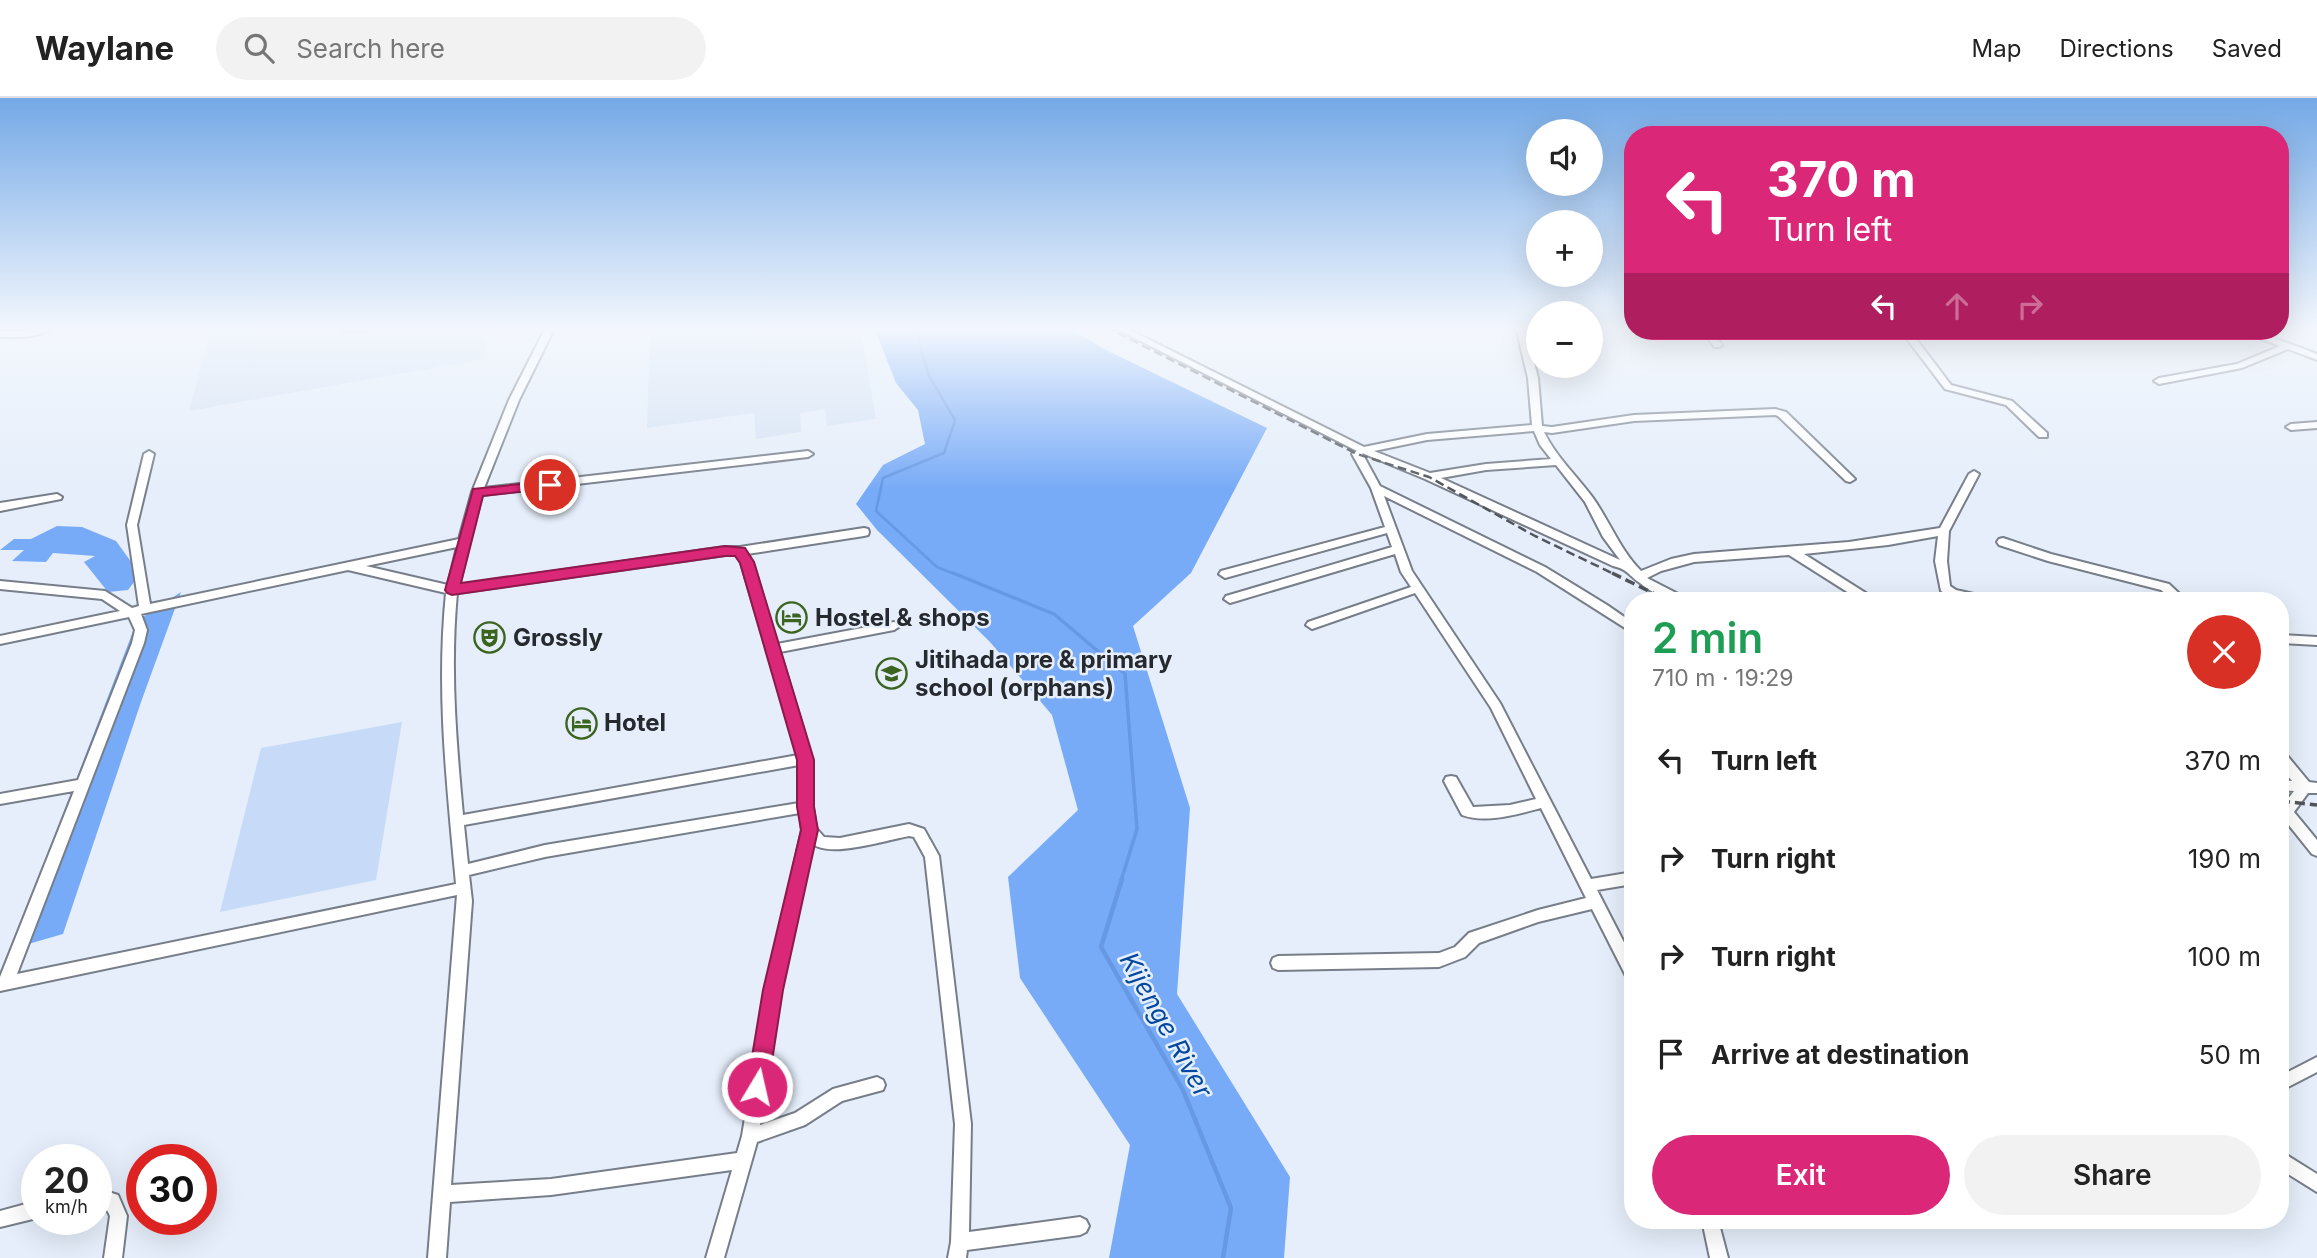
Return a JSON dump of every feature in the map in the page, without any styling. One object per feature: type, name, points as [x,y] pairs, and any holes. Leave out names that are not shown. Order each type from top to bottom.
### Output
[{"type":"street","points":[[437,1258],[464,888],[448,725],[448,631],[452,590],[477,492],[524,381]]},
{"type":"street","points":[[1223,381],[1360,452],[1429,477],[1617,563],[1630,565]]},
{"type":"street","points":[[1533,381],[1537,428],[1557,462],[1590,501],[1609,537],[1639,577],[1666,592]]},
{"type":"street","points":[[1943,381],[1948,387],[2009,403],[2043,435]]},
{"type":"street","points":[[1360,452],[1427,437],[1537,428],[1557,429],[1634,418],[1775,412],[1782,415],[1850,480]]},
{"type":"street","points":[[2291,427],[2317,425]]},
{"type":"street","points":[[1360,452],[1416,589],[1496,706],[1624,958]]},
{"type":"street","points":[[145,608],[132,525],[149,454]]},
{"type":"street","points":[[477,492],[808,454]]},
{"type":"street","points":[[1429,477],[1486,467],[1557,462]]},
{"type":"street","points":[[1951,592],[1943,584],[1941,561],[1944,531],[1974,474]]},
{"type":"street","points":[[1376,488],[1544,569],[1597,601],[1624,622]]},
{"type":"street","points":[[0,507],[57,497]]},
{"type":"street","points":[[1225,574],[1390,529]]},
{"type":"street","points":[[1639,577],[1686,558],[1791,551],[1944,531]]},
{"type":"street","points":[[347,566],[452,590],[864,532]]},
{"type":"street","points":[[0,640],[463,542]]},
{"type":"street","points":[[2003,542],[2048,557],[2165,587],[2170,592]]},
{"type":"street","points":[[1230,599],[1398,549]]},
{"type":"street","points":[[715,1258],[750,1136],[773,990],[809,830],[806,760],[747,562],[740,551]]},
{"type":"street","points":[[1791,551],[1855,592]]},
{"type":"street","points":[[0,585],[105,595],[135,617],[141,630],[84,784],[3,984]]},
{"type":"street","points":[[1312,625],[1416,589]]},
{"type":"street","points":[[773,649],[894,626]]},
{"type":"street","points":[[2289,639],[2317,641]]},
{"type":"street","points":[[458,821],[806,760]]},
{"type":"street","points":[[2289,766],[2311,788]]},
{"type":"street","points":[[1451,781],[1467,811],[1472,813],[1510,810],[1545,802]]},
{"type":"street","points":[[0,799],[84,784]]},
{"type":"street","points":[[2289,786],[2311,788]]},
{"type":"street","points":[[2289,805],[2311,788]]},
{"type":"street","points":[[462,871],[545,851],[806,807]]},
{"type":"street","points":[[2289,822],[2317,850]]},
{"type":"street","points":[[809,830],[820,843],[840,844],[909,830],[919,833],[932,856],[963,1124],[959,1250],[1080,1226]]},
{"type":"street","points":[[1586,886],[1624,880]]},
{"type":"street","points":[[3,984],[464,888]]},
{"type":"street","points":[[1278,963],[1439,960],[1460,952],[1474,938],[1538,916],[1594,902]]},
{"type":"street","points":[[2289,1079],[2317,1064]]},
{"type":"street","points":[[750,1136],[799,1119],[839,1094],[877,1085]]},
{"type":"street","points":[[440,1194],[551,1186],[744,1160]]},
{"type":"street","points":[[2289,1165],[2317,1184]]},
{"type":"street","points":[[112,1201],[120,1216],[113,1258]]},
{"type":"street","points":[[0,1219],[21,1213]]},
{"type":"street","points":[[1712,1229],[1719,1258]]},
{"type":"shaded area","points":[[197,381],[358,381],[189,411]]},
{"type":"shaded area","points":[[648,381],[869,381],[876,419],[827,426],[825,409],[800,413],[801,432],[756,439],[754,413],[647,428]]},
{"type":"shaded area","points":[[1170,381],[1267,428],[1191,573],[1133,626],[1190,808],[1177,994],[1290,1177],[1284,1258],[1109,1258],[1130,1145],[1020,978],[1008,877],[1078,810],[1052,715],[990,642],[877,530],[856,504],[883,465],[925,444],[918,410],[896,383]]},
{"type":"shaded area","points":[[57,526],[82,527],[116,541],[140,574],[128,590],[108,592],[84,562],[95,556],[53,553],[46,562],[12,561],[24,550],[0,550],[14,539],[31,539]]},
{"type":"shaded area","points":[[181,592],[63,934],[11,949],[137,621]]},
{"type":"shaded area","points":[[402,722],[376,880],[220,912],[261,748]]},
{"type":"waterway","name":"Kijenge River","points":[[932,381],[955,420],[944,453],[883,478],[876,511],[937,567],[957,575]]},
{"type":"waterway","name":"Kijenge River","points":[[953,573],[1054,614],[1125,674],[1137,829],[1121,881]]},
{"type":"waterway","name":"Kijenge River","points":[[1122,879],[1101,947],[1183,1090],[1231,1208],[1223,1258]]},
{"type":"railway","points":[[1213,381],[1357,454],[1429,477],[1535,536],[1616,575]]},
{"type":"railway","points":[[1612,573],[1651,592]]},
{"type":"railway","points":[[2289,802],[2317,805]]},
{"type":"place","name":"Hostel & shops","points":[[792,618]]},
{"type":"place","name":"Grossly","points":[[490,638]]},
{"type":"place","name":"Jitihada pre & primary school (orphans)","points":[[892,674]]},
{"type":"place","name":"Hotel","points":[[581,723]]},
{"type":"route","points":[[550,485],[477,492],[452,590],[725,551],[740,551],[747,562],[806,760],[809,830],[773,990],[757,1087]]}]
